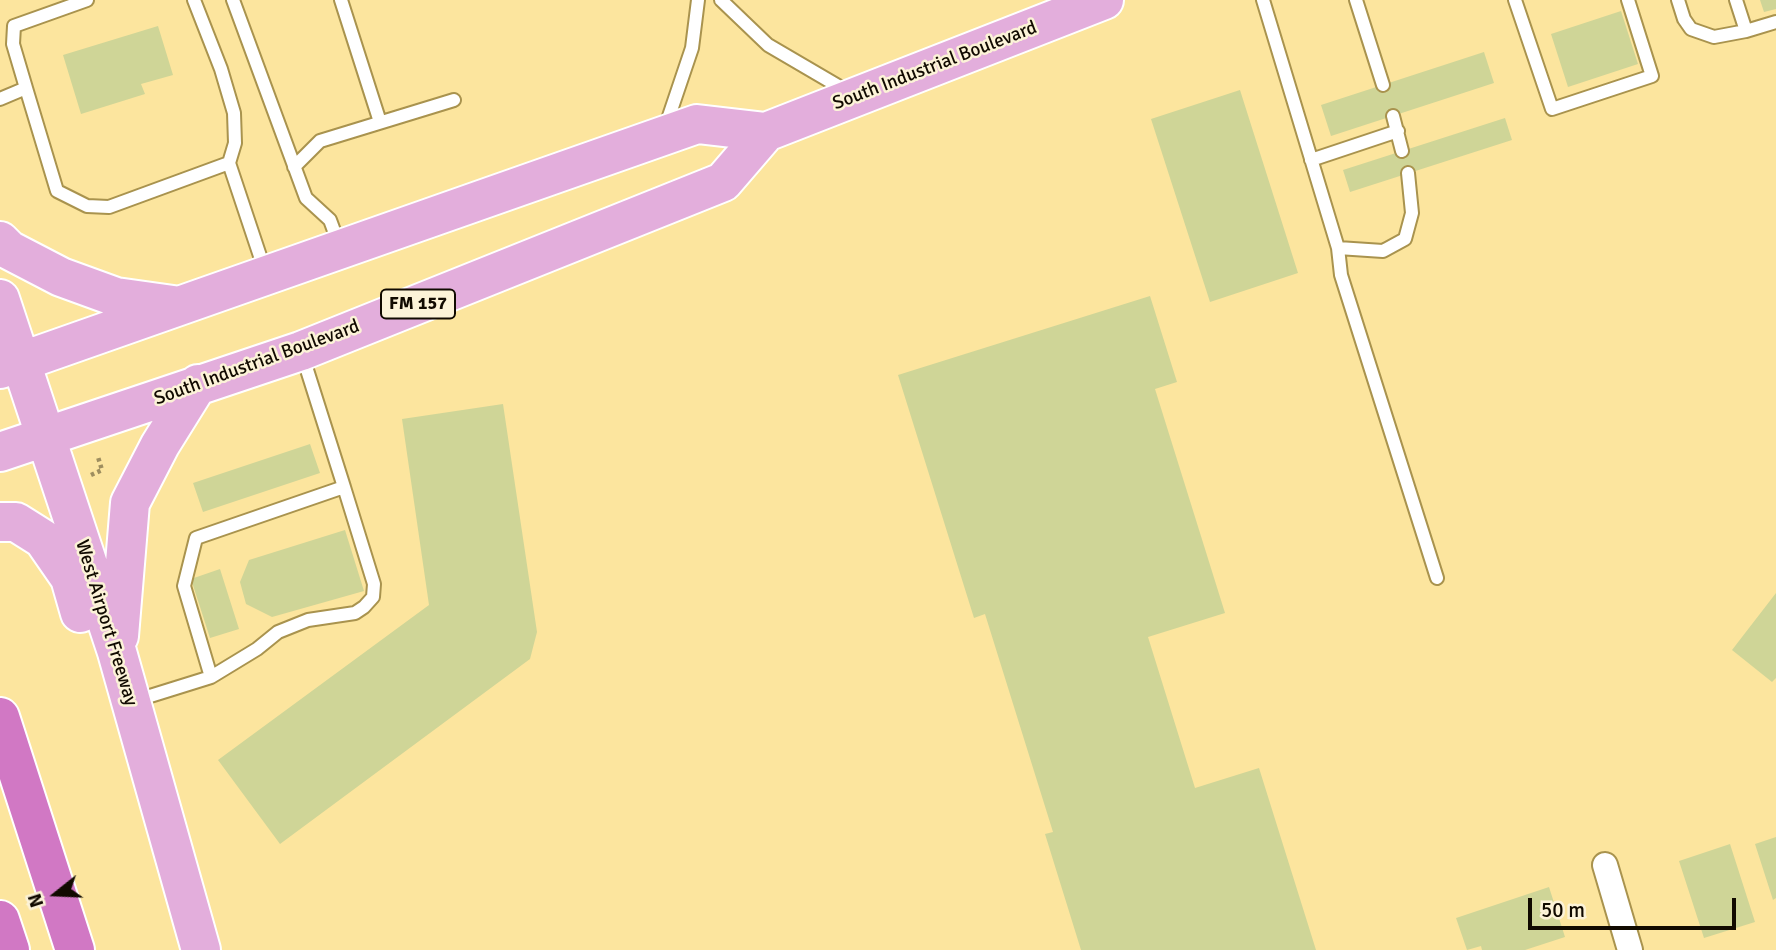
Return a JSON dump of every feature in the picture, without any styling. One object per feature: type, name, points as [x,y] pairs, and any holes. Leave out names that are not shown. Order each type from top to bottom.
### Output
[{"type":"highway","points":[[0,717],[75,950]]},
{"type":"highway","points":[[0,920],[10,950]]},
{"type":"main road","name":"South Industrial Boulevard","points":[[11,365],[697,124],[766,132],[1104,0]]},
{"type":"main road","name":"South Industrial Boulevard","points":[[0,452],[301,351],[723,182],[766,132]]},
{"type":"main road","points":[[0,242],[9,250],[61,277],[116,298],[178,306]]},
{"type":"main road","name":"West Airport Freeway","points":[[0,299],[11,365],[47,438],[117,652],[201,950]]},
{"type":"main road","points":[[117,652],[130,503],[160,445],[198,384]]},
{"type":"main road","points":[[0,522],[16,522],[43,539],[70,578],[90,644],[129,697]]},
{"type":"street","points":[[1605,865],[1630,950]]},
{"type":"lane","points":[[86,0],[14,26],[13,44],[57,191],[87,206],[109,207],[229,163]]},
{"type":"lane","points":[[194,0],[221,69],[234,113],[235,143],[229,163],[267,275]]},
{"type":"lane","points":[[233,0],[306,198],[330,220],[341,248]]},
{"type":"lane","points":[[341,0],[380,122]]},
{"type":"lane","points":[[662,136],[692,48],[698,0]]},
{"type":"lane","points":[[721,0],[768,45],[856,97]]},
{"type":"lane","points":[[1263,0],[1338,248],[1340,275],[1437,578]]},
{"type":"lane","points":[[1356,0],[1383,85]]},
{"type":"lane","points":[[1515,0],[1552,109],[1652,76],[1628,0]]},
{"type":"lane","points":[[1678,0],[1684,19],[1700,34],[1725,37],[1776,22]]},
{"type":"lane","points":[[1737,0],[1746,31]]},
{"type":"lane","points":[[0,99],[26,88]]},
{"type":"lane","points":[[294,167],[320,141],[454,100]]},
{"type":"lane","points":[[1393,116],[1402,151]]},
{"type":"lane","points":[[1311,160],[1398,131]]},
{"type":"lane","points":[[1338,248],[1383,251],[1405,239],[1412,213],[1408,173]]},
{"type":"lane","points":[[129,697],[211,677],[257,649],[278,632],[308,620],[355,613],[373,597],[374,584],[367,558],[301,351]]},
{"type":"lane","points":[[211,677],[184,586],[196,538],[344,487]]},
{"type":"path","points":[[90,475],[102,470],[98,457]]},
{"type":"building","points":[[1760,0],[1776,0],[1776,9],[1764,12]]},
{"type":"building","points":[[1621,11],[1638,64],[1568,87],[1551,34]]},
{"type":"building","points":[[158,26],[173,75],[141,84],[145,94],[81,114],[63,55]]},
{"type":"building","points":[[1484,52],[1494,83],[1331,136],[1321,105]]},
{"type":"building","points":[[1240,90],[1298,273],[1210,302],[1151,119]]},
{"type":"building","points":[[1505,118],[1512,140],[1350,192],[1343,170]]},
{"type":"building","points":[[1150,296],[1177,382],[1155,389],[1225,613],[1148,637],[1195,788],[1259,768],[1316,950],[1081,950],[1045,834],[1053,832],[985,614],[974,618],[898,375]]},
{"type":"building","points":[[503,404],[537,632],[530,659],[280,844],[218,760],[429,605],[402,419]]},
{"type":"building","points":[[310,444],[320,473],[203,512],[193,483]]},
{"type":"building","points":[[345,530],[364,591],[272,617],[246,604],[240,582],[249,560]]},
{"type":"building","points":[[220,569],[239,629],[210,638],[191,579]]},
{"type":"building","points":[[1776,593],[1776,678],[1772,682],[1732,650]]},
{"type":"building","points":[[1776,837],[1776,898],[1773,900],[1755,844]]},
{"type":"building","points":[[1730,844],[1755,922],[1704,938],[1679,861]]},
{"type":"building","points":[[1549,887],[1565,937],[1525,950],[1482,950],[1481,946],[1467,950],[1456,918]]}]
